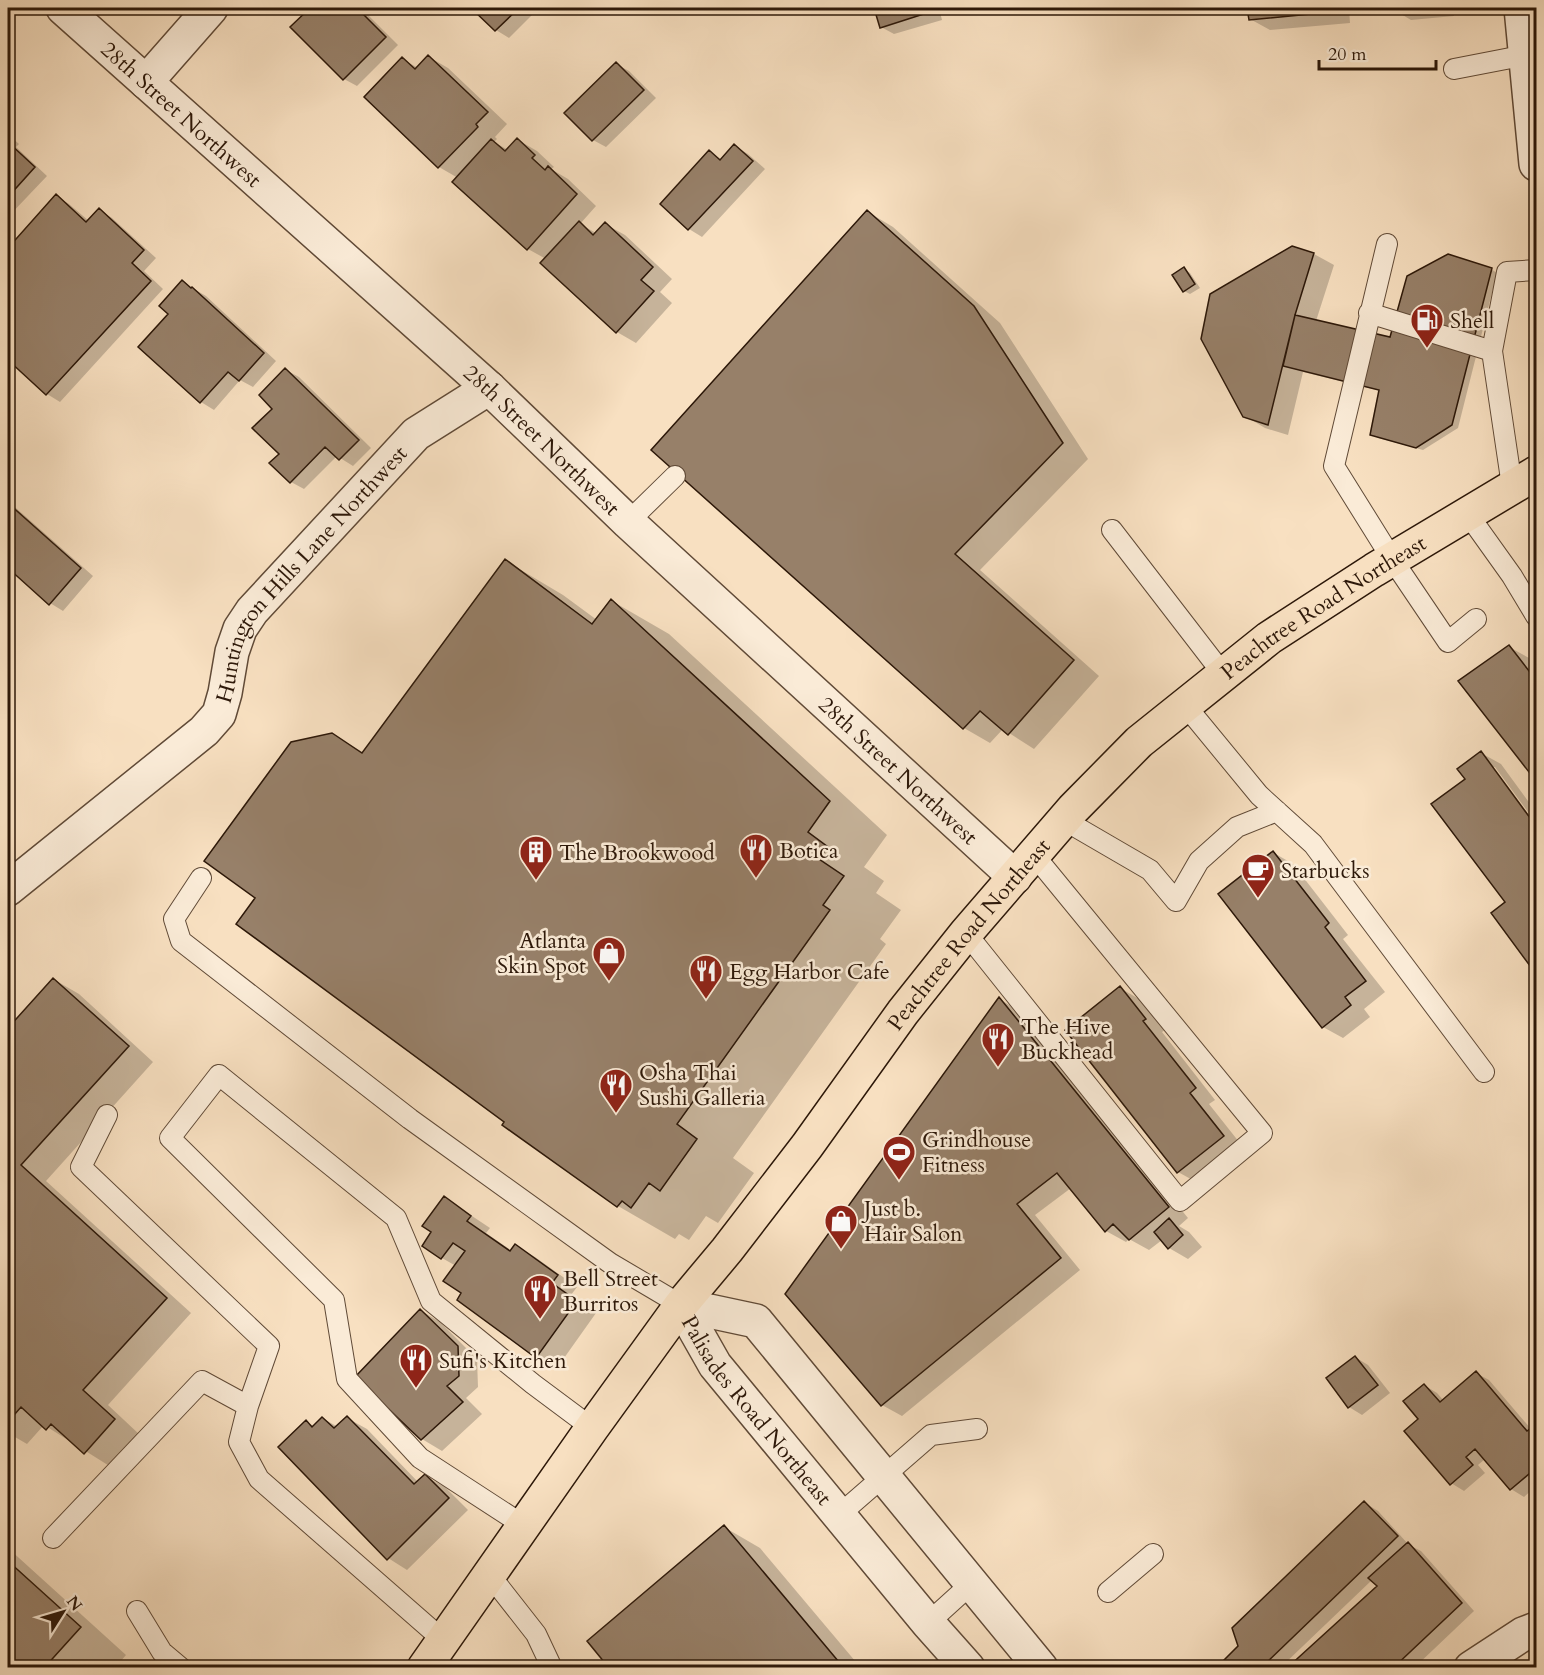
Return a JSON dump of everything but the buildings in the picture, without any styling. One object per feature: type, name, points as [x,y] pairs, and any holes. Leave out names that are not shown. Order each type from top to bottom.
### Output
[{"type":"highway","name":"Peachtree Road Northeast","points":[[424,1668],[523,1525],[681,1305],[807,1146],[903,1012],[966,933],[1064,820],[1139,742],[1269,638],[1392,559],[1524,479]]},
{"type":"street","name":"28th Street Northwest","points":[[63,8],[489,388],[628,522],[1024,866]]},
{"type":"street","points":[[146,82],[211,8]]},
{"type":"street","points":[[1521,8],[1536,164]]},
{"type":"street","name":"Huntington Hills Lane Northwest","points":[[8,889],[204,731],[219,714],[232,652],[240,629],[252,611],[416,434],[489,388]]},
{"type":"street","name":"Palisades Road Northeast","points":[[681,1305],[756,1321],[1041,1668]]},
{"type":"street","name":"Palisades Road Northeast","points":[[681,1305],[715,1365],[928,1623],[968,1668]]},
{"type":"street","points":[[1471,1668],[1523,1634],[1536,1629]]},
{"type":"lane","points":[[1454,69],[1526,55]]},
{"type":"lane","points":[[1387,244],[1334,466],[1392,559],[1448,642],[1476,619]]},
{"type":"lane","points":[[1524,479],[1492,351],[1507,272],[1536,270]]},
{"type":"lane","points":[[1369,313],[1492,351]]},
{"type":"lane","points":[[628,522],[675,476]]},
{"type":"lane","points":[[1467,513],[1512,576],[1536,616]]},
{"type":"lane","points":[[1112,530],[1223,675]]},
{"type":"lane","points":[[1185,705],[1259,795],[1313,844],[1484,1072]]},
{"type":"lane","points":[[1064,820],[1150,870],[1176,901],[1199,861],[1237,827],[1277,811]]},
{"type":"lane","points":[[966,933],[1180,1201],[1262,1133],[1024,866]]},
{"type":"lane","points":[[201,878],[174,919],[182,941],[410,1119],[610,1263],[681,1305]]},
{"type":"lane","points":[[523,1525],[420,1458],[347,1379],[334,1300],[170,1138],[219,1076],[396,1218],[431,1301],[592,1428]]},
{"type":"lane","points":[[107,1115],[81,1167],[269,1346],[248,1406],[239,1442],[259,1479],[443,1640]]},
{"type":"lane","points":[[53,1538],[202,1382],[248,1406]]},
{"type":"lane","points":[[839,1515],[931,1435],[977,1429]]},
{"type":"lane","points":[[1108,1592],[1153,1554]]},
{"type":"lane","points":[[489,1574],[536,1634],[552,1668]]},
{"type":"lane","points":[[928,1623],[970,1584]]},
{"type":"lane","points":[[137,1611],[162,1652],[181,1668]]},
{"type":"place","name":"Shell","points":[[1427,349]]},
{"type":"place","name":"Botica","points":[[756,879]]},
{"type":"place","name":"The Brookwood","points":[[536,881]]},
{"type":"place","name":"Starbucks","points":[[1258,899]]},
{"type":"place","name":"Atlanta Skin Spot","points":[[609,982]]},
{"type":"place","name":"Egg Harbor Cafe","points":[[706,1000]]},
{"type":"place","name":"The Hive Buckhead","points":[[998,1068]]},
{"type":"place","name":"Osha Thai Sushi Galleria","points":[[616,1114]]},
{"type":"place","name":"Grindhouse Fitness","points":[[899,1181]]},
{"type":"place","name":"Just b. Hair Salon","points":[[841,1250]]},
{"type":"place","name":"Bell Street Burritos","points":[[540,1320]]},
{"type":"place","name":"Sufi's Kitchen","points":[[416,1389]]}]
